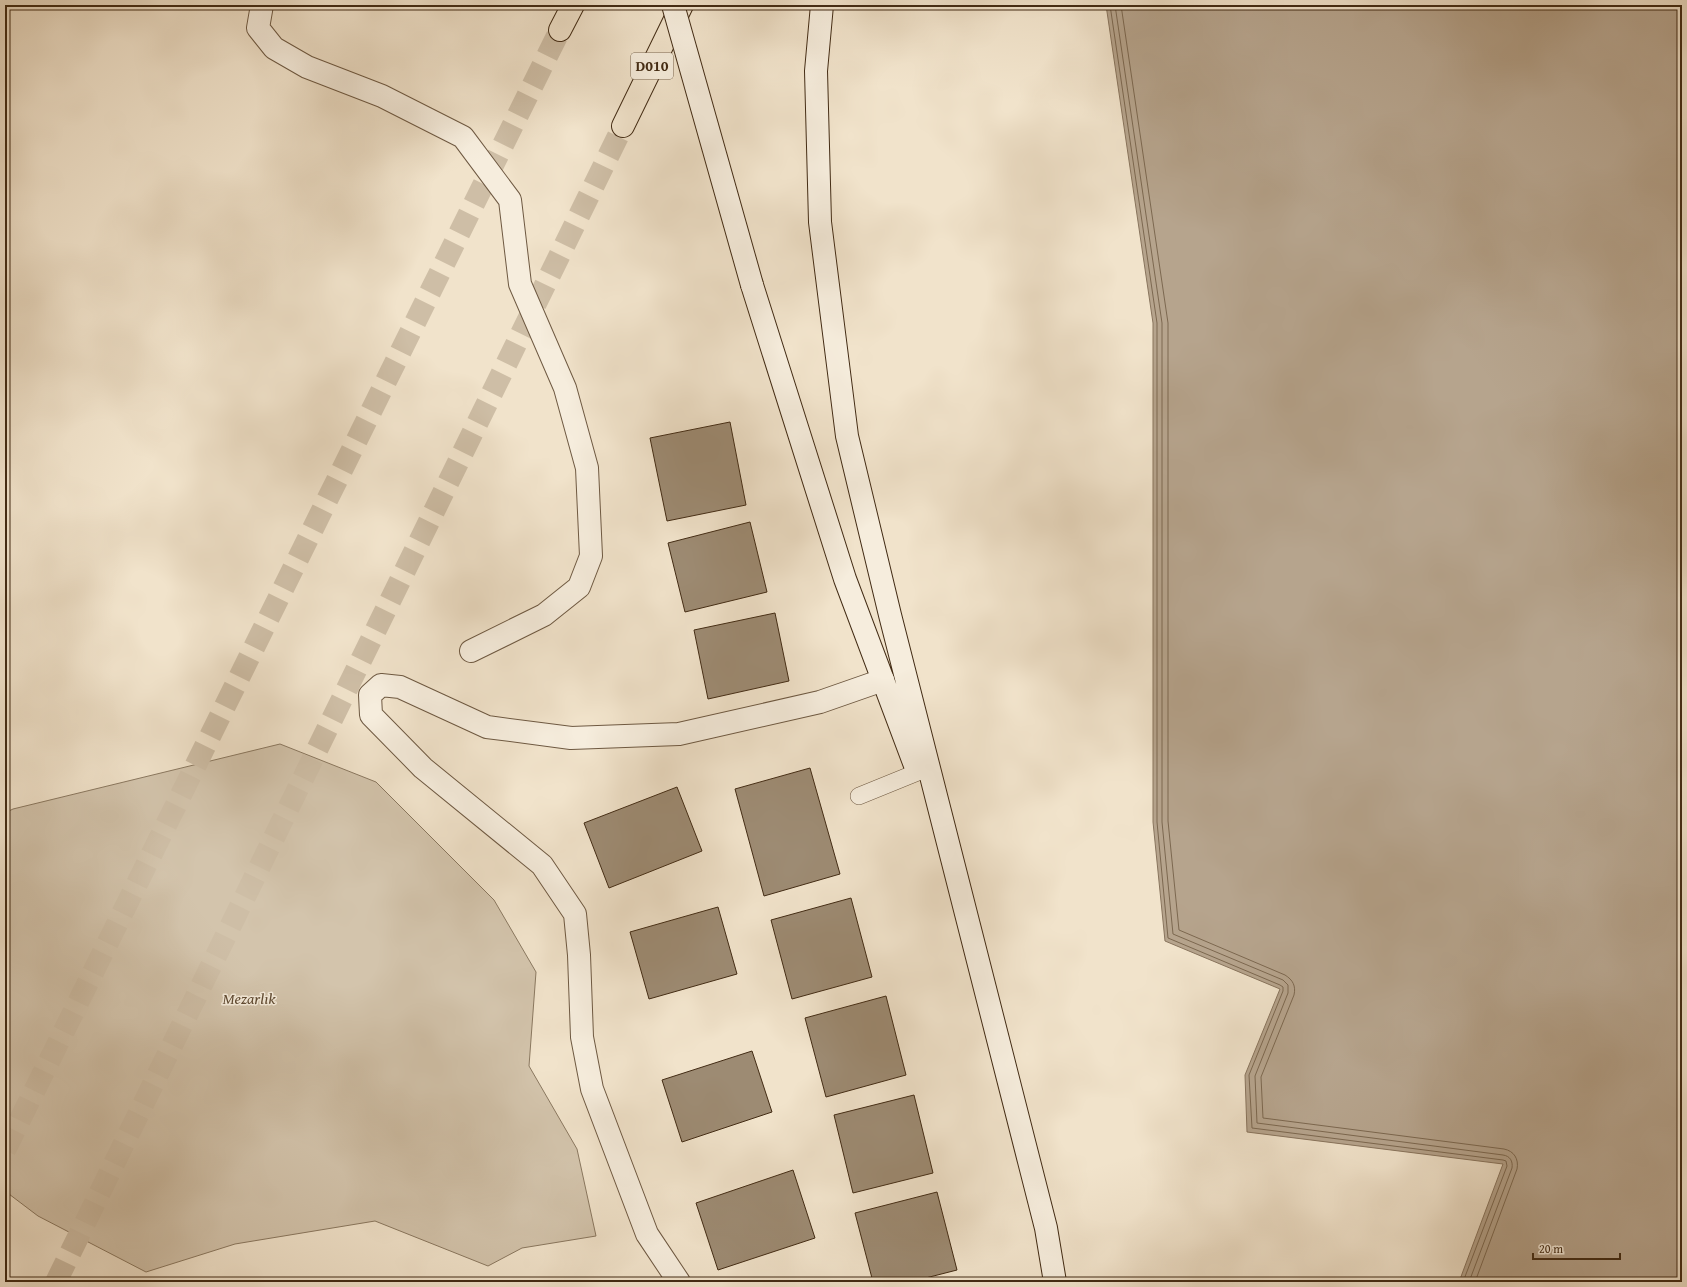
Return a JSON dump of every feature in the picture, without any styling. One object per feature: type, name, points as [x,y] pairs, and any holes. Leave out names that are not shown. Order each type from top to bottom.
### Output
[{"type":"highway","points":[[560,30],[573,5]]},
{"type":"highway","name":"D010","points":[[623,126],[682,5]]},
{"type":"main road","points":[[262,5],[258,28],[274,48],[307,67],[382,96],[462,137],[510,200],[520,284],[565,388],[588,468],[591,556],[579,587],[544,615],[471,651]]},
{"type":"main road","points":[[673,5],[752,285],[845,579],[955,872]]},
{"type":"main road","points":[[822,5],[816,71],[820,222],[847,436],[890,615],[1046,1228],[1055,1282]]},
{"type":"main road","points":[[679,1282],[647,1234],[592,1089],[582,1037],[579,955],[575,914],[542,866],[423,768],[371,715],[370,695],[381,685],[400,687],[487,727],[572,738],[679,734],[820,702],[883,680]]},
{"type":"lane","points":[[859,796],[918,772]]},
{"type":"green space","name":"Mezarlık","points":[[280,744],[376,782],[494,900],[536,972],[529,1066],[577,1149],[596,1236],[522,1248],[488,1266],[375,1221],[235,1244],[146,1272],[38,1216],[5,1191],[5,813],[13,809]]},
{"type":"water","points":[[1106,5],[1682,5],[1682,1282],[1459,1282],[1503,1164],[1247,1132],[1245,1075],[1280,989],[1165,941],[1153,822],[1153,323]]},
{"type":"building","points":[[730,422],[746,505],[667,521],[650,438]]},
{"type":"building","points":[[750,522],[767,592],[685,612],[668,543]]},
{"type":"building","points":[[775,613],[789,681],[708,699],[694,630]]},
{"type":"building","points":[[810,768],[840,874],[764,896],[735,789]]},
{"type":"building","points":[[677,787],[702,851],[609,888],[584,823]]},
{"type":"building","points":[[851,898],[872,977],[792,999],[771,920]]},
{"type":"building","points":[[718,907],[737,974],[649,999],[630,932]]},
{"type":"building","points":[[886,996],[906,1075],[826,1097],[805,1018]]},
{"type":"building","points":[[752,1051],[772,1112],[682,1142],[662,1080]]},
{"type":"building","points":[[914,1095],[933,1173],[853,1193],[834,1115]]},
{"type":"building","points":[[793,1170],[815,1238],[718,1270],[696,1203]]},
{"type":"building","points":[[937,1192],[957,1270],[910,1282],[873,1282],[855,1213]]},
{"type":"tunnel","points":[[5,1150],[560,30]]},
{"type":"tunnel","points":[[56,1282],[623,126]]}]
